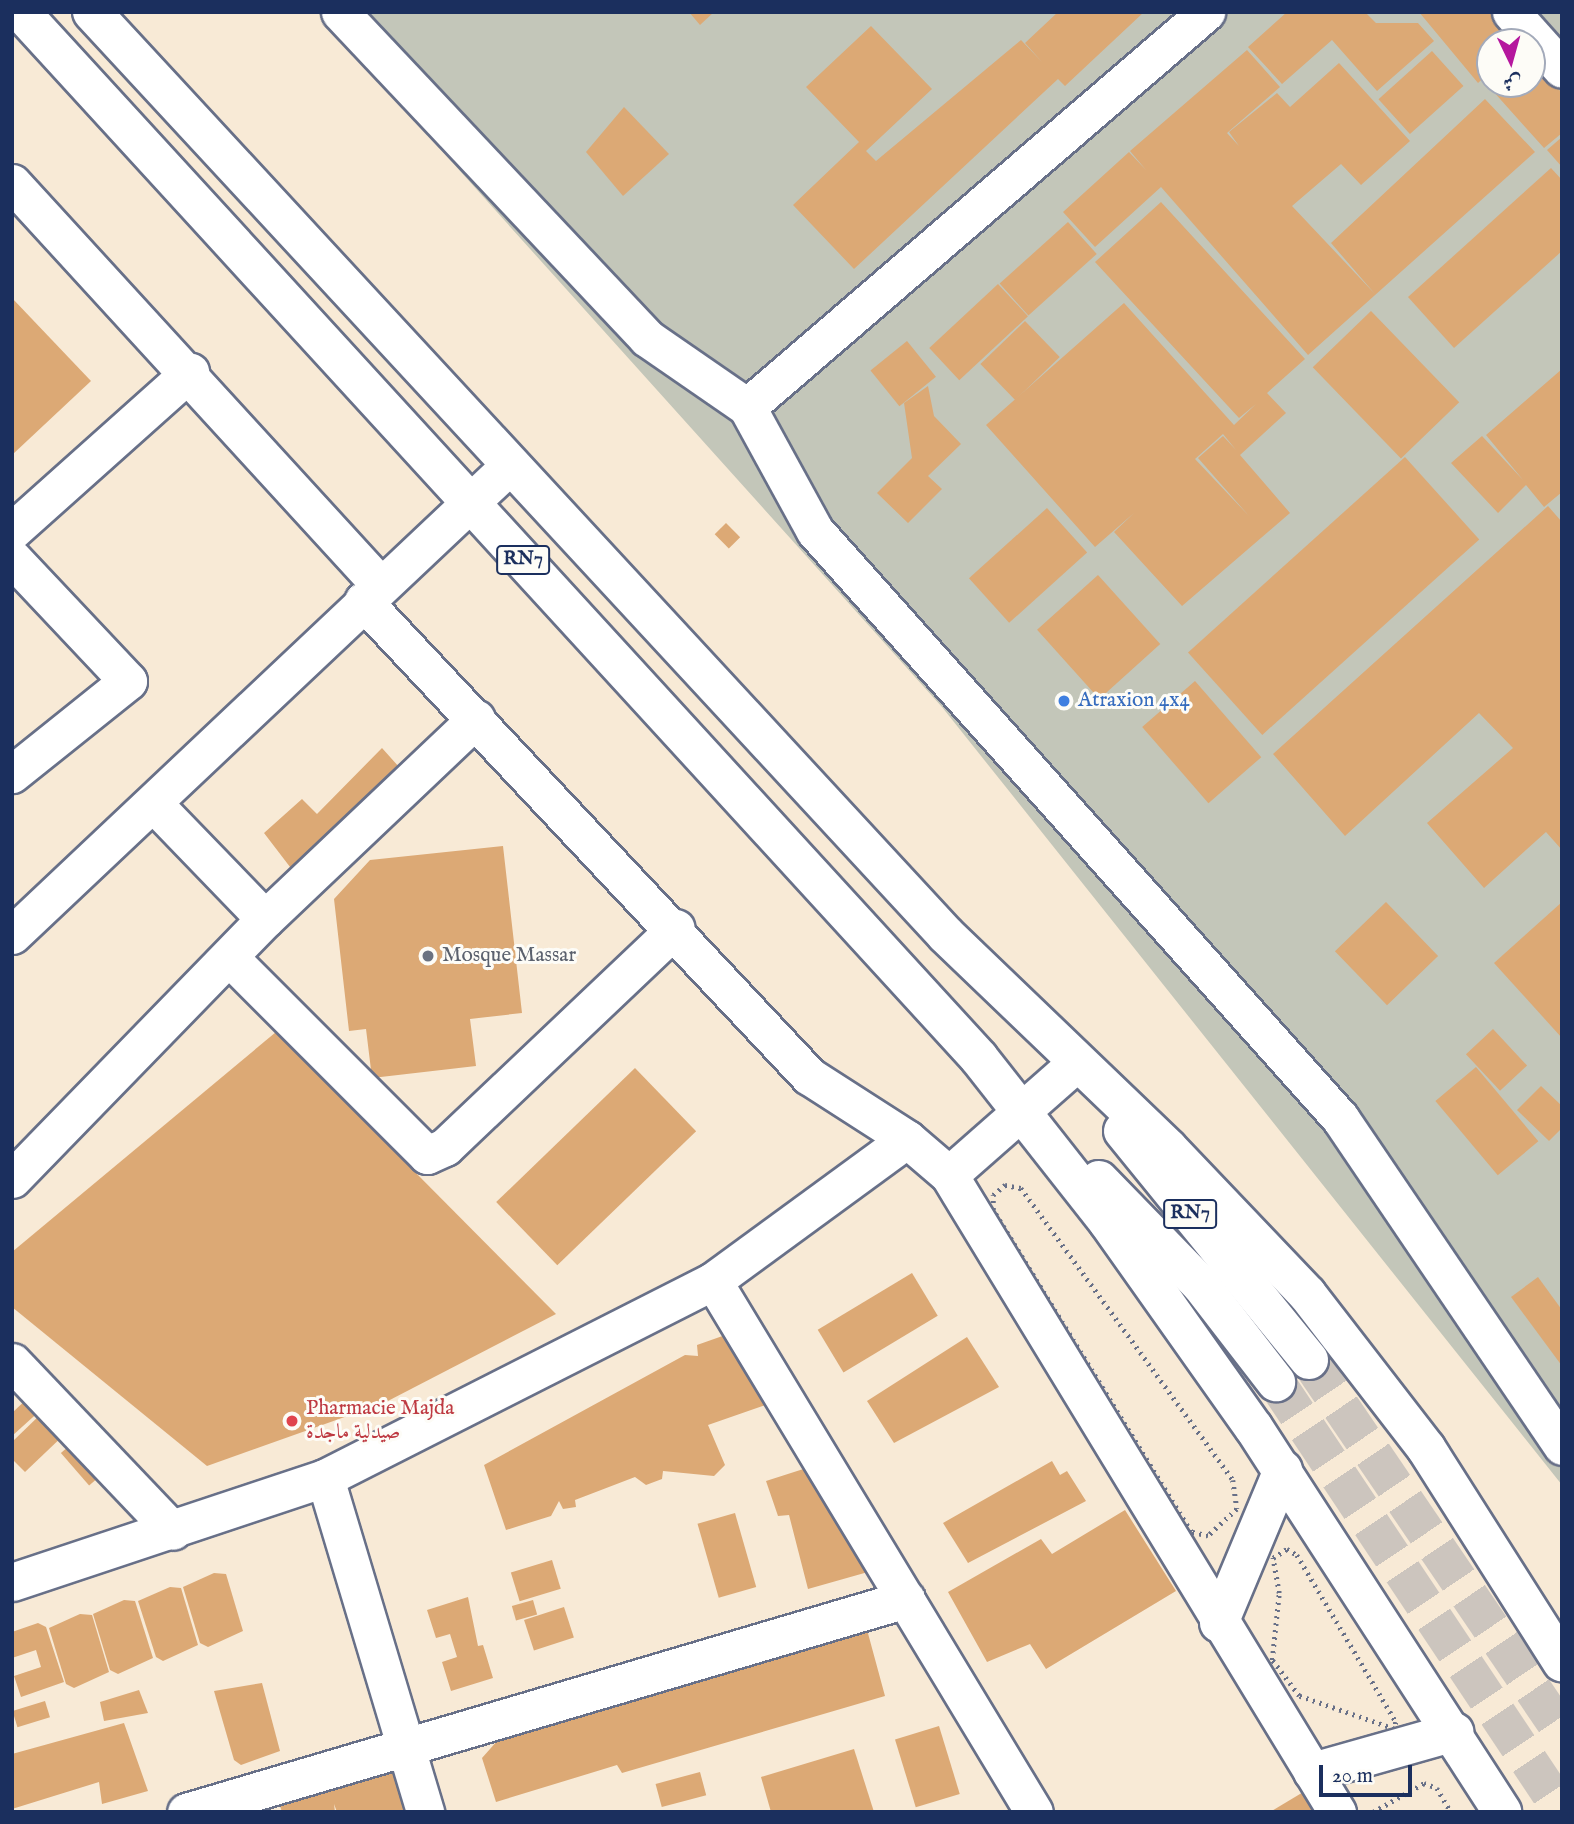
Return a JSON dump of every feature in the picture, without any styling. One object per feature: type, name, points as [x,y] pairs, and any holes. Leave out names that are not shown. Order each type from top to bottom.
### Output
[{"type":"highway","name":"RN7","points":[[21,12],[1021,1112],[1160,1240],[1276,1382]]},
{"type":"highway","name":"RN7","points":[[92,12],[508,467],[946,936],[1076,1063],[1156,1175],[1310,1360]]},
{"type":"highway","points":[[1076,1063],[1239,1219],[1350,1343],[1426,1448],[1562,1662]]},
{"type":"highway","points":[[1021,1112],[1108,1222],[1283,1470],[1454,1732],[1502,1812]]},
{"type":"highway","points":[[1219,1623],[1283,1470]]},
{"type":"highway","points":[[1313,1772],[1454,1732]]},
{"type":"street","points":[[340,12],[647,338],[747,407],[815,531],[1340,1118],[1562,1446]]},
{"type":"street","points":[[747,407],[1206,12]]},
{"type":"street","points":[[1511,12],[1562,69]]},
{"type":"street","points":[[12,183],[190,372],[476,719],[676,928],[809,1076],[907,1139],[949,1175],[1219,1623],[1337,1812]]},
{"type":"street","points":[[12,531],[190,372]]},
{"type":"street","points":[[12,935],[508,467]]},
{"type":"street","points":[[12,558],[128,681],[12,774]]},
{"type":"street","points":[[12,1179],[265,919],[476,719]]},
{"type":"street","points":[[153,803],[265,919]]},
{"type":"street","points":[[229,957],[427,1155],[445,1147],[676,928]]},
{"type":"street","points":[[949,1175],[1076,1063]]},
{"type":"street","points":[[12,1582],[173,1531],[325,1478],[713,1281],[907,1139]]},
{"type":"street","points":[[713,1281],[1034,1812]]},
{"type":"street","points":[[12,1362],[173,1531]]},
{"type":"street","points":[[325,1478],[425,1812]]},
{"type":"street","points":[[186,1812],[407,1750],[906,1599]]},
{"type":"path","points":[[1021,1188],[1237,1489],[1233,1517],[1208,1535],[1191,1532],[993,1210],[998,1189],[1021,1188]]},
{"type":"path","points":[[1276,1553],[1297,1555],[1396,1722],[1394,1729],[1382,1729],[1290,1689],[1270,1651],[1279,1605],[1276,1553]]},
{"type":"path","points":[[1373,1812],[1424,1783],[1437,1788],[1451,1812]]},
{"type":"shaded area","points":[[317,12],[1562,12],[1562,1485],[942,707]]},
{"type":"building","points":[[689,12],[714,12],[700,25]]},
{"type":"building","points":[[1058,12],[1144,12],[1065,86],[1058,79],[854,269],[793,205],[859,142],[806,87],[871,26],[932,89],[866,151],[876,161],[1021,40],[1042,62],[1025,43]]},
{"type":"building","points":[[1287,12],[1365,12],[1376,23],[1418,23],[1434,41],[1377,91],[1332,40],[1282,84],[1248,47]]},
{"type":"building","points":[[1419,12],[1492,12],[1506,28],[1476,28],[1476,81]]},
{"type":"building","points":[[1247,50],[1280,87],[1227,133],[1239,146],[1229,132],[1277,93],[1290,107],[1339,63],[1410,141],[1361,185],[1341,164],[1292,206],[1375,294],[1331,243],[1485,99],[1535,152],[1308,355],[1161,187],[1095,247],[1063,212],[1129,152],[1146,170],[1130,151]]},
{"type":"building","points":[[1432,51],[1463,86],[1410,134],[1378,99]]},
{"type":"building","points":[[1546,75],[1562,93],[1562,133],[1544,148],[1499,98],[1546,98]]},
{"type":"building","points":[[624,107],[669,154],[623,196],[586,152]]},
{"type":"building","points":[[1562,137],[1562,167],[1547,150]]},
{"type":"building","points":[[1551,168],[1562,180],[1562,251],[1454,348],[1408,297]]},
{"type":"building","points":[[1161,202],[1305,359],[1267,393],[1286,413],[1240,455],[1290,513],[1182,606],[1114,532],[1134,513],[1095,547],[986,425],[1124,303],[1234,425],[1256,404],[1239,418],[1095,262]],"holes":[[[1223,434],[1236,450],[1223,436],[1198,458],[1249,516],[1195,459]]]},
{"type":"building","points":[[1068,222],[1097,254],[1028,316],[1000,284]]},
{"type":"building","points":[[998,284],[1028,316],[959,380],[929,348]]},
{"type":"building","points":[[12,298],[91,381],[12,455]]},
{"type":"building","points":[[1371,311],[1459,402],[1401,459],[1313,367]]},
{"type":"building","points":[[1025,321],[1060,357],[1015,400],[980,364]]},
{"type":"building","points":[[907,341],[936,377],[899,406],[870,371]]},
{"type":"building","points":[[1562,369],[1562,492],[1544,507],[1526,485],[1498,513],[1451,463],[1482,436],[1523,480],[1486,435]]},
{"type":"building","points":[[928,386],[934,416],[961,444],[928,476],[942,489],[908,523],[877,493],[912,458],[904,403]]},
{"type":"building","points":[[1405,457],[1479,539],[1262,735],[1188,652]]},
{"type":"building","points":[[1548,506],[1562,522],[1562,850],[1546,832],[1484,888],[1427,823],[1513,748],[1479,713],[1345,836],[1273,754]]},
{"type":"building","points":[[1047,508],[1087,553],[1009,623],[969,578]]},
{"type":"building","points":[[726,523],[740,537],[729,548],[715,534]]},
{"type":"building","points":[[1098,575],[1160,644],[1099,699],[1037,630]]},
{"type":"building","points":[[1195,681],[1261,757],[1208,803],[1142,727]]},
{"type":"building","points":[[382,748],[408,777],[342,842],[330,831],[314,847],[325,855],[300,880],[264,833],[302,799],[317,814]]},
{"type":"building","name":"Mosque Massar","points":[[503,846],[522,1013],[470,1019],[476,1066],[372,1078],[366,1029],[349,1031],[334,899],[370,860]]},
{"type":"building","points":[[1386,902],[1438,956],[1387,1005],[1335,951]]},
{"type":"building","points":[[1562,902],[1562,1038],[1494,963]]},
{"type":"building","points":[[1493,1029],[1527,1066],[1500,1091],[1466,1054]]},
{"type":"building","points":[[276,1032],[556,1314],[384,1403],[207,1466],[12,1307],[12,1252]]},
{"type":"building","points":[[1476,1067],[1538,1141],[1498,1175],[1435,1101]]},
{"type":"building","points":[[635,1068],[696,1131],[557,1265],[496,1202]]},
{"type":"building","points":[[1541,1086],[1562,1106],[1562,1128],[1549,1141],[1517,1110]]},
{"type":"building","points":[[912,1273],[938,1316],[843,1373],[818,1330]]},
{"type":"building","points":[[1538,1277],[1562,1310],[1562,1366],[1511,1297]]},
{"type":"building","points":[[731,1333],[783,1399],[708,1425],[725,1465],[714,1476],[663,1471],[662,1479],[646,1485],[635,1477],[575,1500],[576,1507],[563,1509],[559,1501],[551,1516],[506,1530],[484,1465],[685,1355],[698,1356],[697,1345]]},
{"type":"building","points":[[967,1337],[999,1387],[894,1443],[867,1401]]},
{"type":"building","points":[[31,1395],[43,1408],[12,1436],[12,1413]]},
{"type":"building","points":[[45,1410],[67,1432],[25,1472],[12,1459],[12,1442]]},
{"type":"building","points":[[76,1440],[104,1472],[89,1486],[61,1453]]},
{"type":"building","points":[[1052,1461],[1060,1475],[1067,1471],[1086,1501],[968,1563],[943,1523]]},
{"type":"building","points":[[819,1464],[868,1572],[808,1589],[789,1515],[778,1516],[766,1481]]},
{"type":"building","points":[[1125,1510],[1176,1591],[1046,1669],[1030,1644],[987,1662],[948,1592],[1041,1539],[1052,1554]]},
{"type":"building","points":[[735,1513],[756,1587],[719,1598],[698,1524]]},
{"type":"building","points":[[552,1560],[561,1589],[520,1601],[511,1573]]},
{"type":"building","points":[[214,1573],[226,1574],[243,1631],[208,1647],[200,1643],[183,1587]]},
{"type":"building","points":[[170,1587],[181,1588],[198,1645],[163,1661],[156,1657],[138,1601]]},
{"type":"building","points":[[468,1597],[478,1646],[483,1645],[493,1678],[451,1691],[442,1662],[457,1657],[450,1634],[436,1638],[427,1610]]},
{"type":"building","points":[[124,1600],[135,1601],[153,1658],[118,1674],[110,1670],[93,1614]]},
{"type":"building","points":[[533,1600],[537,1614],[516,1620],[512,1606]]},
{"type":"building","points":[[564,1607],[574,1637],[534,1650],[524,1620]]},
{"type":"building","points":[[80,1614],[92,1615],[109,1672],[74,1688],[66,1684],[49,1628]]},
{"type":"building","points":[[38,1623],[46,1627],[64,1682],[21,1697],[14,1676],[41,1667],[36,1650],[12,1658],[12,1632]]},
{"type":"building","points":[[866,1626],[885,1696],[622,1773],[617,1765],[496,1802],[482,1758],[498,1740]]},
{"type":"building","points":[[262,1683],[280,1751],[241,1765],[234,1760],[214,1691]]},
{"type":"building","points":[[139,1690],[148,1713],[104,1721],[100,1702]]},
{"type":"building","points":[[45,1701],[50,1717],[17,1727],[12,1711]]},
{"type":"building","points":[[124,1723],[148,1791],[102,1804],[99,1782],[12,1809],[12,1754]]},
{"type":"building","points":[[939,1726],[960,1794],[916,1807],[895,1739]]},
{"type":"building","points":[[854,1749],[874,1812],[771,1812],[761,1777]]},
{"type":"building","points":[[392,1763],[416,1812],[337,1812],[334,1804],[335,1812],[282,1812],[278,1800]]},
{"type":"building","points":[[700,1772],[706,1795],[662,1807],[656,1784]]},
{"type":"building","points":[[1305,1791],[1318,1812],[1270,1812]]},
{"type":"tunnel","points":[[1309,1360],[1562,1732]]},
{"type":"tunnel","points":[[1276,1382],[1562,1811]]},
{"type":"place","name":"Atraxion 4x4","points":[[1064,701]]},
{"type":"place","name":"Mosque Massar","points":[[428,956]]},
{"type":"place","name":"Pharmacie Majda صيدلية ماجدة","points":[[292,1421]]}]
